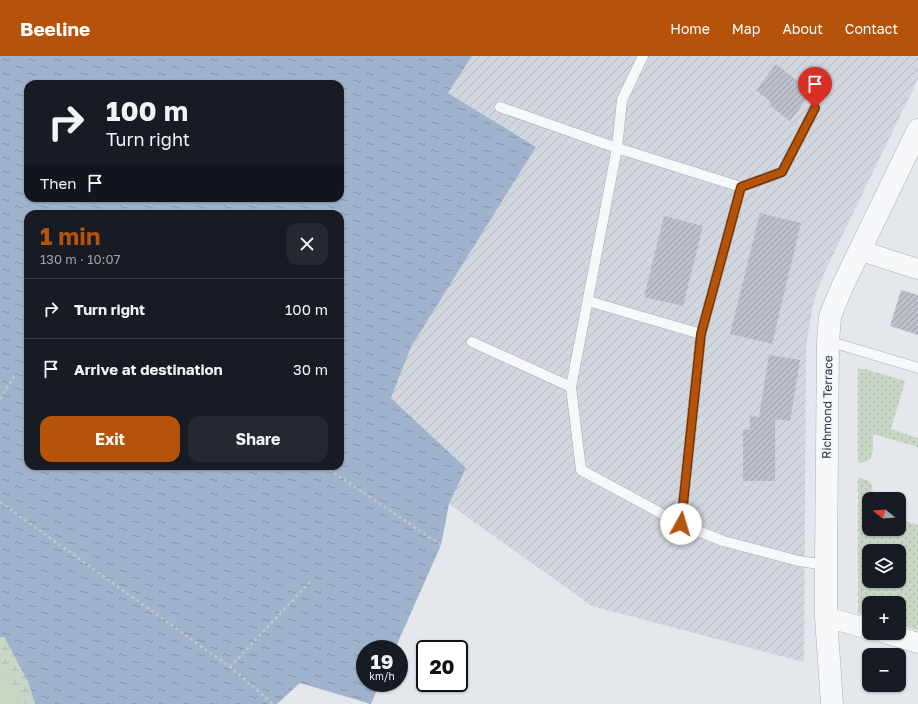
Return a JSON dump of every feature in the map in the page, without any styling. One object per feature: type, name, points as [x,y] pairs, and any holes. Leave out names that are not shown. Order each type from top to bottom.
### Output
[{"type":"street","name":"Richmond Terrace","points":[[832,704],[826,617],[828,341],[830,317],[840,290],[918,130]]},
{"type":"street","points":[[860,250],[918,269]]},
{"type":"street","points":[[826,617],[862,627]]},
{"type":"street","points":[[906,639],[918,642]]},
{"type":"lane","points":[[643,56],[622,100],[617,148],[571,387],[581,470],[681,524],[723,541],[799,561],[826,565]]},
{"type":"lane","points":[[500,107],[617,148],[741,187],[782,172],[815,108]]},
{"type":"lane","points":[[681,524],[701,334],[741,187]]},
{"type":"lane","points":[[588,301],[701,334]]},
{"type":"lane","points":[[828,341],[918,368]]},
{"type":"lane","points":[[472,342],[571,387]]},
{"type":"path","points":[[0,399],[14,376]]},
{"type":"path","points":[[330,470],[441,545]]},
{"type":"path","points":[[0,502],[230,667],[273,704]]},
{"type":"path","points":[[230,667],[310,582]]},
{"type":"shaded area","points":[[472,56],[918,56],[918,79],[829,263],[818,288],[812,309],[806,347],[804,662],[592,606],[449,504],[466,468],[391,398],[411,347],[536,147],[448,93]]},
{"type":"green space","points":[[858,369],[865,369],[905,381],[891,429],[918,438],[918,447],[873,434],[873,449],[871,458],[867,461],[858,463]]},
{"type":"green space","points":[[858,477],[870,482],[872,492],[862,492],[862,536],[906,536],[906,521],[918,525],[918,630],[906,627],[906,596],[862,596],[862,614],[858,613]]},
{"type":"green space","points":[[0,637],[4,637],[28,682],[35,704],[0,704]]},
{"type":"green space","points":[[0,661],[20,704],[0,704]]},
{"type":"water","points":[[0,56],[472,56],[448,93],[536,147],[411,347],[391,398],[466,468],[449,504],[441,545],[399,640],[356,640],[356,692],[376,692],[371,704],[300,683],[277,704],[35,704],[28,682],[4,637],[0,637]]},
{"type":"building","points":[[776,64],[812,92],[790,121],[769,105],[771,102],[756,90]]},
{"type":"building","points":[[760,213],[801,223],[772,344],[730,334]]},
{"type":"building","points":[[664,216],[703,226],[683,306],[644,297]]},
{"type":"building","points":[[901,290],[918,295],[918,335],[890,326]]},
{"type":"building","points":[[769,355],[800,360],[790,421],[775,419],[775,481],[743,481],[743,429],[750,430],[750,416],[759,417]]},
{"type":"route","points":[[681,524],[701,334],[741,187],[782,172],[815,108]]}]
